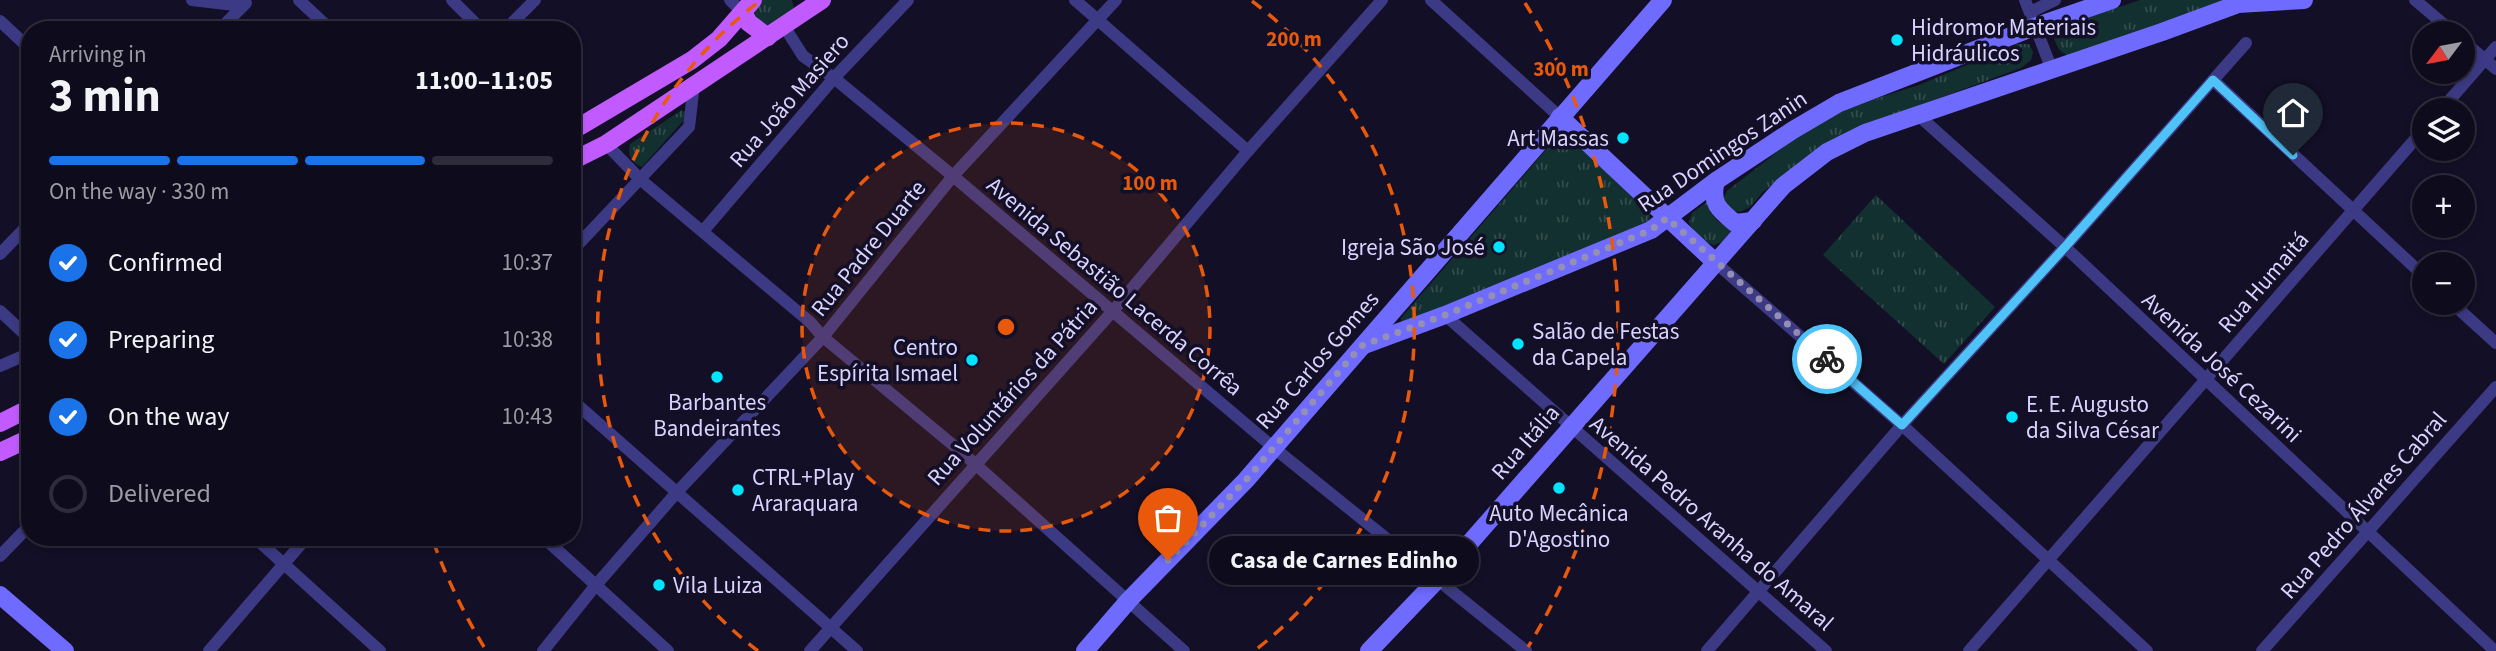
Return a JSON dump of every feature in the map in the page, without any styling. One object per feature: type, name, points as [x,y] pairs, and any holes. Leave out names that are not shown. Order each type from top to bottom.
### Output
[{"type":"main road","points":[[581,156],[606,144],[768,37],[805,6],[822,0]]},
{"type":"main road","points":[[581,122],[692,60],[719,39],[742,4],[757,32],[768,37]]},
{"type":"main road","points":[[0,423],[21,412]]},
{"type":"main road","points":[[0,452],[21,442]]},
{"type":"street","points":[[192,0],[246,3]]},
{"type":"street","points":[[299,0],[321,21]]},
{"type":"street","points":[[452,0],[473,21]]},
{"type":"street","points":[[515,21],[535,0]]},
{"type":"street","name":"Rua João Masiero","points":[[704,230],[834,78],[908,0]]},
{"type":"street","points":[[1075,0],[1248,150]]},
{"type":"street","name":"Rua Padre Duarte","points":[[543,651],[678,491],[823,337],[953,176],[1116,0]]},
{"type":"street","name":"Rua Voluntários da Pátria","points":[[810,651],[1112,312],[1248,150],[1381,0]]},
{"type":"street","points":[[1430,0],[1716,263],[1902,425],[2147,651]]},
{"type":"street","name":"Rua Carlos Gomes","points":[[1085,651],[1129,600],[1274,448],[1663,0]]},
{"type":"street","points":[[2052,70],[2030,13],[2055,0]]},
{"type":"street","name":"Rua Domingos Zanin","points":[[1361,346],[1445,315],[1651,230],[1716,181],[1839,103],[2030,13],[2112,0]]},
{"type":"street","points":[[1716,263],[1783,186],[1827,152],[1866,133],[2238,4],[2304,0]]},
{"type":"street","points":[[2415,0],[2440,21]]},
{"type":"street","points":[[228,21],[246,3]]},
{"type":"street","points":[[0,21],[21,41]]},
{"type":"street","name":"Avenida Sebastião Lacerda Corrêa","points":[[784,26],[803,56],[834,78],[953,176],[1274,448],[1526,651]]},
{"type":"street","points":[[1707,651],[1902,425],[2246,43]]},
{"type":"street","points":[[2451,98],[2496,47]]},
{"type":"street","points":[[2475,51],[2496,69]]},
{"type":"street","points":[[2213,80],[2412,265]]},
{"type":"street","points":[[581,242],[689,127],[694,84]]},
{"type":"street","name":"Avenida José Cezarini","points":[[1918,115],[2065,247],[2495,651]]},
{"type":"street","points":[[606,144],[642,180],[704,230],[810,322],[823,337],[977,465],[1184,651]]},
{"type":"street","name":"Rua Humaitá","points":[[1969,651],[2412,144]]},
{"type":"street","points":[[1716,181],[1713,194],[1719,211],[1735,223],[1753,220]]},
{"type":"street","points":[[0,254],[21,232]]},
{"type":"street","name":"Rua Itália","points":[[1369,651],[1438,579],[1716,263]]},
{"type":"street","points":[[0,311],[21,331]]},
{"type":"street","name":"Avenida Pedro Aranha do Amaral","points":[[1445,315],[1826,651]]},
{"type":"street","points":[[2465,315],[2496,343]]},
{"type":"street","points":[[0,366],[21,357]]},
{"type":"street","name":"Rua Pedro Álvares Cabral","points":[[2262,651],[2496,387]]},
{"type":"street","points":[[581,408],[857,651]]},
{"type":"street","points":[[0,556],[21,534]]},
{"type":"street","points":[[264,546],[380,651]]},
{"type":"street","points":[[209,651],[299,546]]},
{"type":"street","points":[[552,546],[668,651]]},
{"type":"street","points":[[0,595],[65,651]]},
{"type":"green space","points":[[762,0],[792,0],[794,9],[773,27],[762,27],[754,15],[756,5]]},
{"type":"green space","points":[[2140,0],[2224,0],[2073,58],[2063,53],[2057,45],[2054,38],[2060,27]]},
{"type":"green space","points":[[2017,44],[2029,44],[2033,52],[2031,60],[2021,68],[1852,130],[1782,176],[1750,207],[1740,212],[1730,210],[1723,199],[1727,191],[1799,135],[1840,110],[1919,85]]},
{"type":"green space","points":[[682,110],[685,112],[683,121],[642,167],[635,163],[630,155],[630,144]]},
{"type":"green space","points":[[1564,134],[1650,213],[1645,224],[1404,323],[1401,321],[1557,137]]},
{"type":"green space","points":[[1876,195],[1995,307],[1944,364],[1823,255]]},
{"type":"green space","points":[[1707,202],[1716,219],[1732,230],[1722,242],[1714,245],[1699,236],[1689,222],[1692,213]]},
{"type":"way so far","points":[[1168,560],[1246,480],[1361,346],[1445,315],[1651,230],[1667,218],[1827,359]]},
{"type":"place","name":"Hidromor Materiais Hidráulicos","points":[[1897,40]]},
{"type":"place","name":"Art Massas","points":[[1623,138]]},
{"type":"place","name":"Igreja São José","points":[[1499,247]]},
{"type":"place","name":"Salão de Festas da Capela","points":[[1518,344]]},
{"type":"place","name":"Centro Espírita Ismael","points":[[972,360]]},
{"type":"place","name":"Barbantes Bandeirantes","points":[[717,377]]},
{"type":"place","name":"E. E. Augusto da Silva César","points":[[2012,417]]},
{"type":"place","name":"Auto Mecânica D'Agostino","points":[[1559,488]]},
{"type":"place","name":"CTRL+Play Araraquara","points":[[738,490]]},
{"type":"place","name":"Casa de Carnes Edinho","points":[[1168,560]]},
{"type":"place","name":"Vila Luiza","points":[[659,585]]},
{"type":"route","points":[[1827,359],[1902,425],[2213,80],[2293,155]]}]
